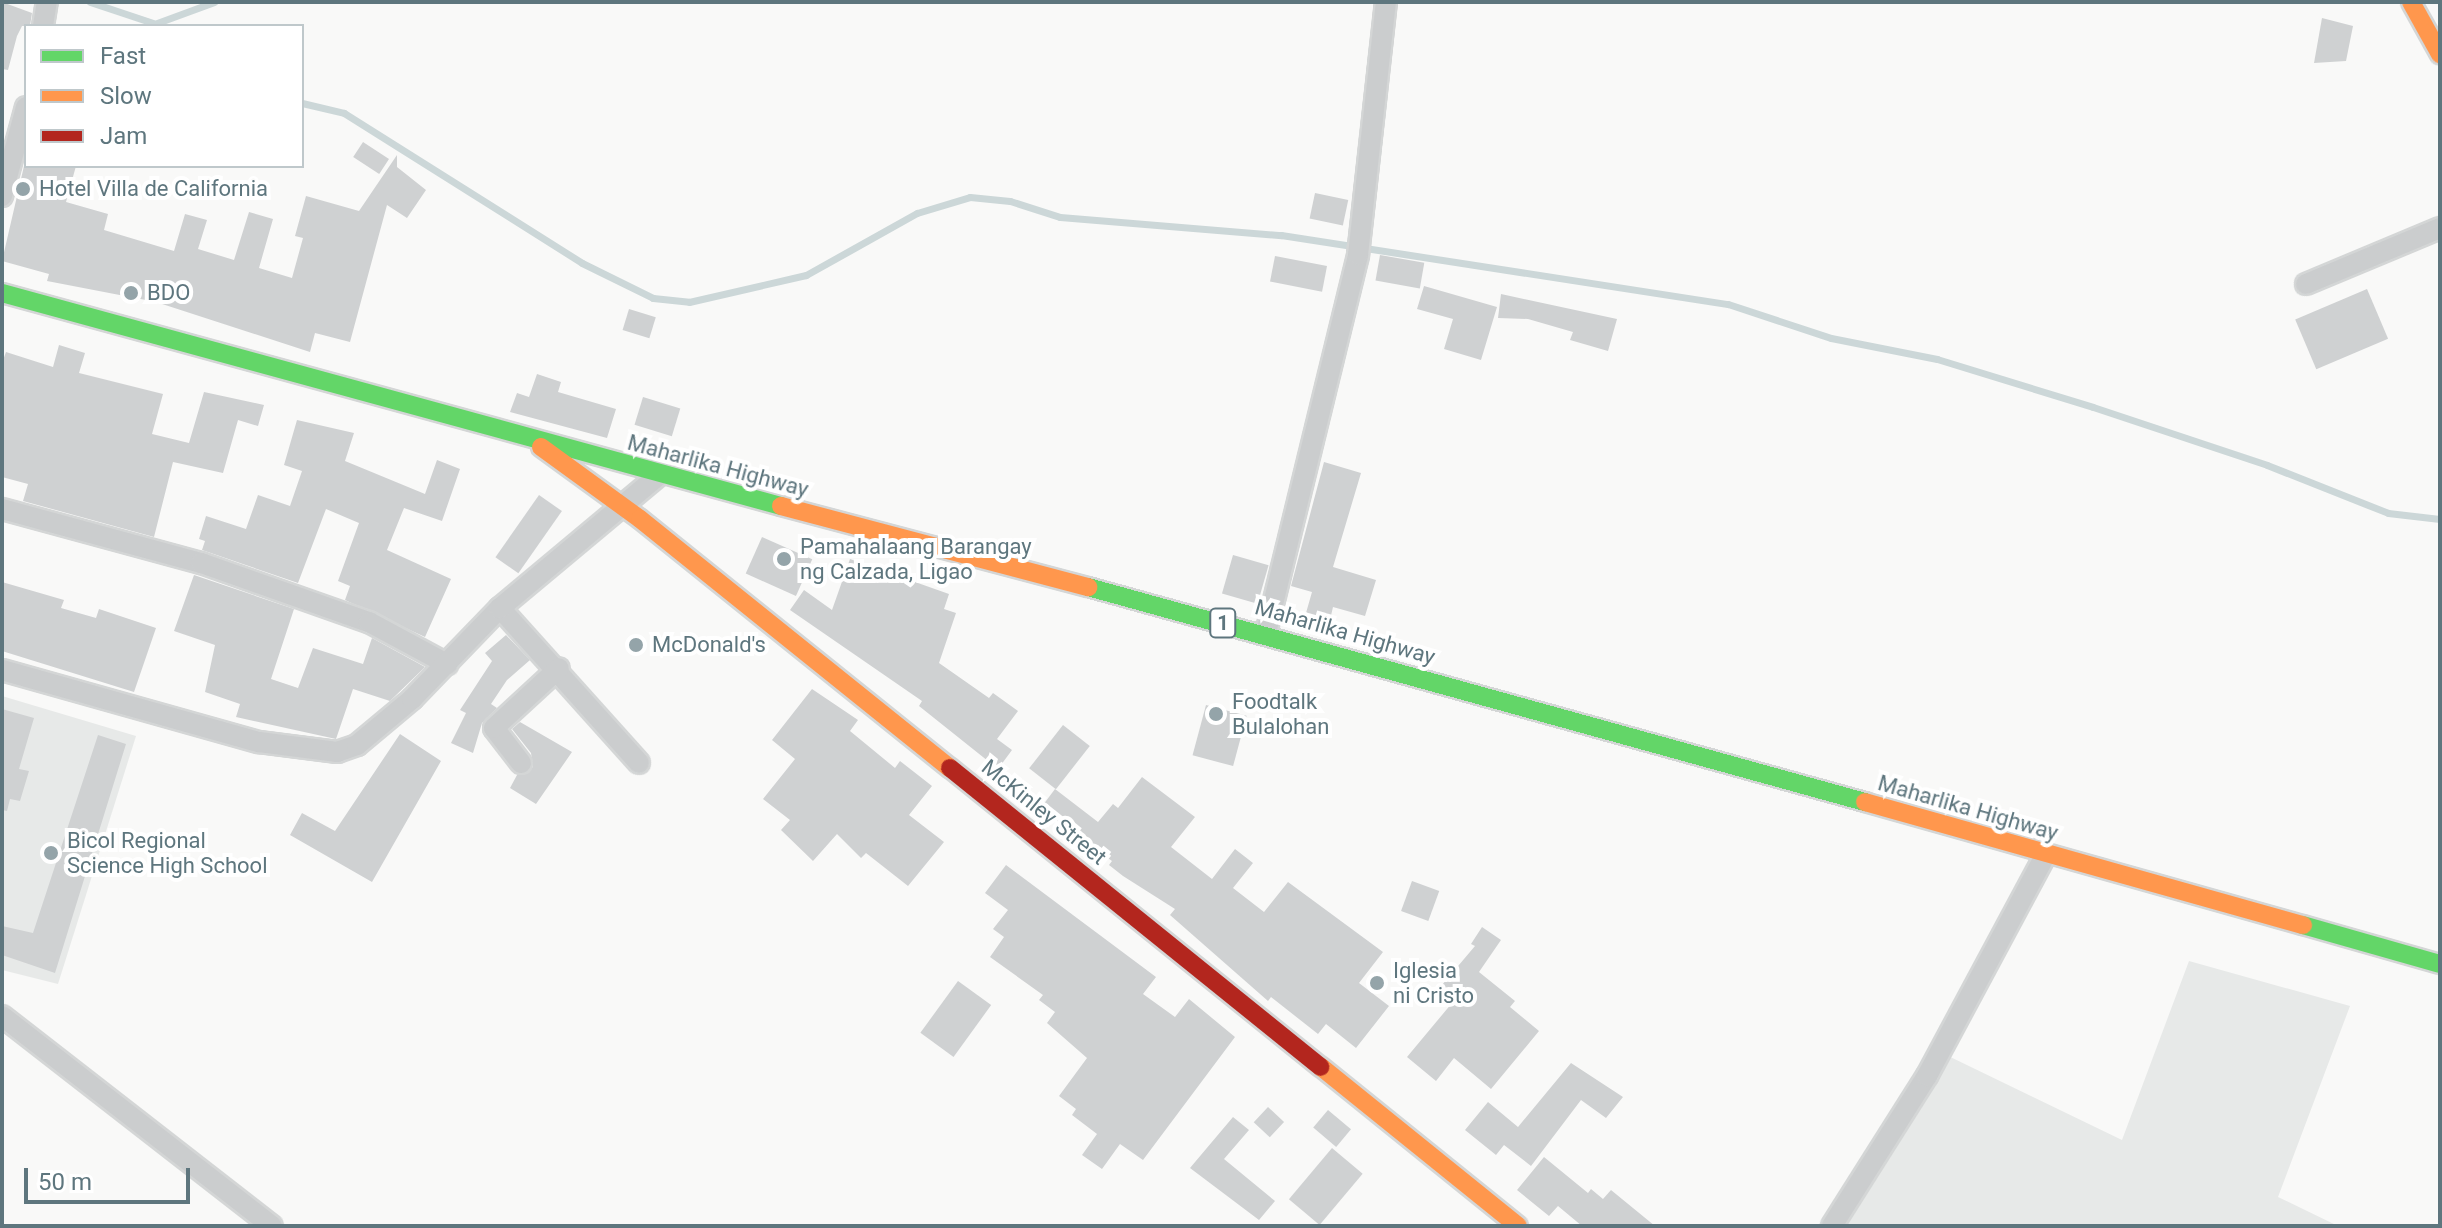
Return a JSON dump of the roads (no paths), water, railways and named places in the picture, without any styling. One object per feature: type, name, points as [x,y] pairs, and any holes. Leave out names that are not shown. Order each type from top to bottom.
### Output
[{"type":"main road","points":[[2411,2],[2440,54]]},
{"type":"main road","name":"Maharlika Highway","points":[[2,293],[535,442],[1266,633],[2440,964]]},
{"type":"main road","name":"McKinley Street","points":[[535,442],[619,505],[1518,1226]]},
{"type":"street","points":[[43,24],[47,2]]},
{"type":"street","points":[[1266,633],[1358,255],[1386,2]]},
{"type":"street","points":[[2,196],[24,114]]},
{"type":"street","points":[[2306,284],[2440,228]]},
{"type":"street","points":[[2,670],[259,742],[337,752],[357,745],[447,664],[500,608],[619,505],[659,475]]},
{"type":"street","points":[[2,509],[201,563],[355,617],[431,651],[447,664]]},
{"type":"street","points":[[500,608],[559,668],[639,763]]},
{"type":"street","points":[[521,763],[494,728],[559,668]]},
{"type":"street","points":[[1832,1226],[1927,1076],[2046,854]]},
{"type":"street","points":[[2,1016],[272,1226]]},
{"type":"waterway","points":[[90,2],[156,24]]},
{"type":"waterway","points":[[157,23],[214,2]]},
{"type":"waterway","points":[[304,103],[344,113],[582,263],[653,298],[689,302],[806,275],[917,213],[970,197],[1010,201],[1060,217],[1281,235],[1728,304],[1831,338],[1937,359],[2093,407],[2267,465],[2388,513],[2440,519]]},
{"type":"place","name":"Hotel Villa de California","points":[[23,189]]},
{"type":"place","name":"BDO","points":[[131,293]]},
{"type":"place","name":"Pamahalaang Barangay ng Calzada, Ligao","points":[[784,559]]},
{"type":"place","name":"McDonald's","points":[[636,645]]},
{"type":"place","name":"Foodtalk Bulalohan","points":[[1216,714]]},
{"type":"place","name":"Bicol Regional Science High School","points":[[51,853]]},
{"type":"place","name":"Iglesia ni Cristo","points":[[1377,983]]}]
